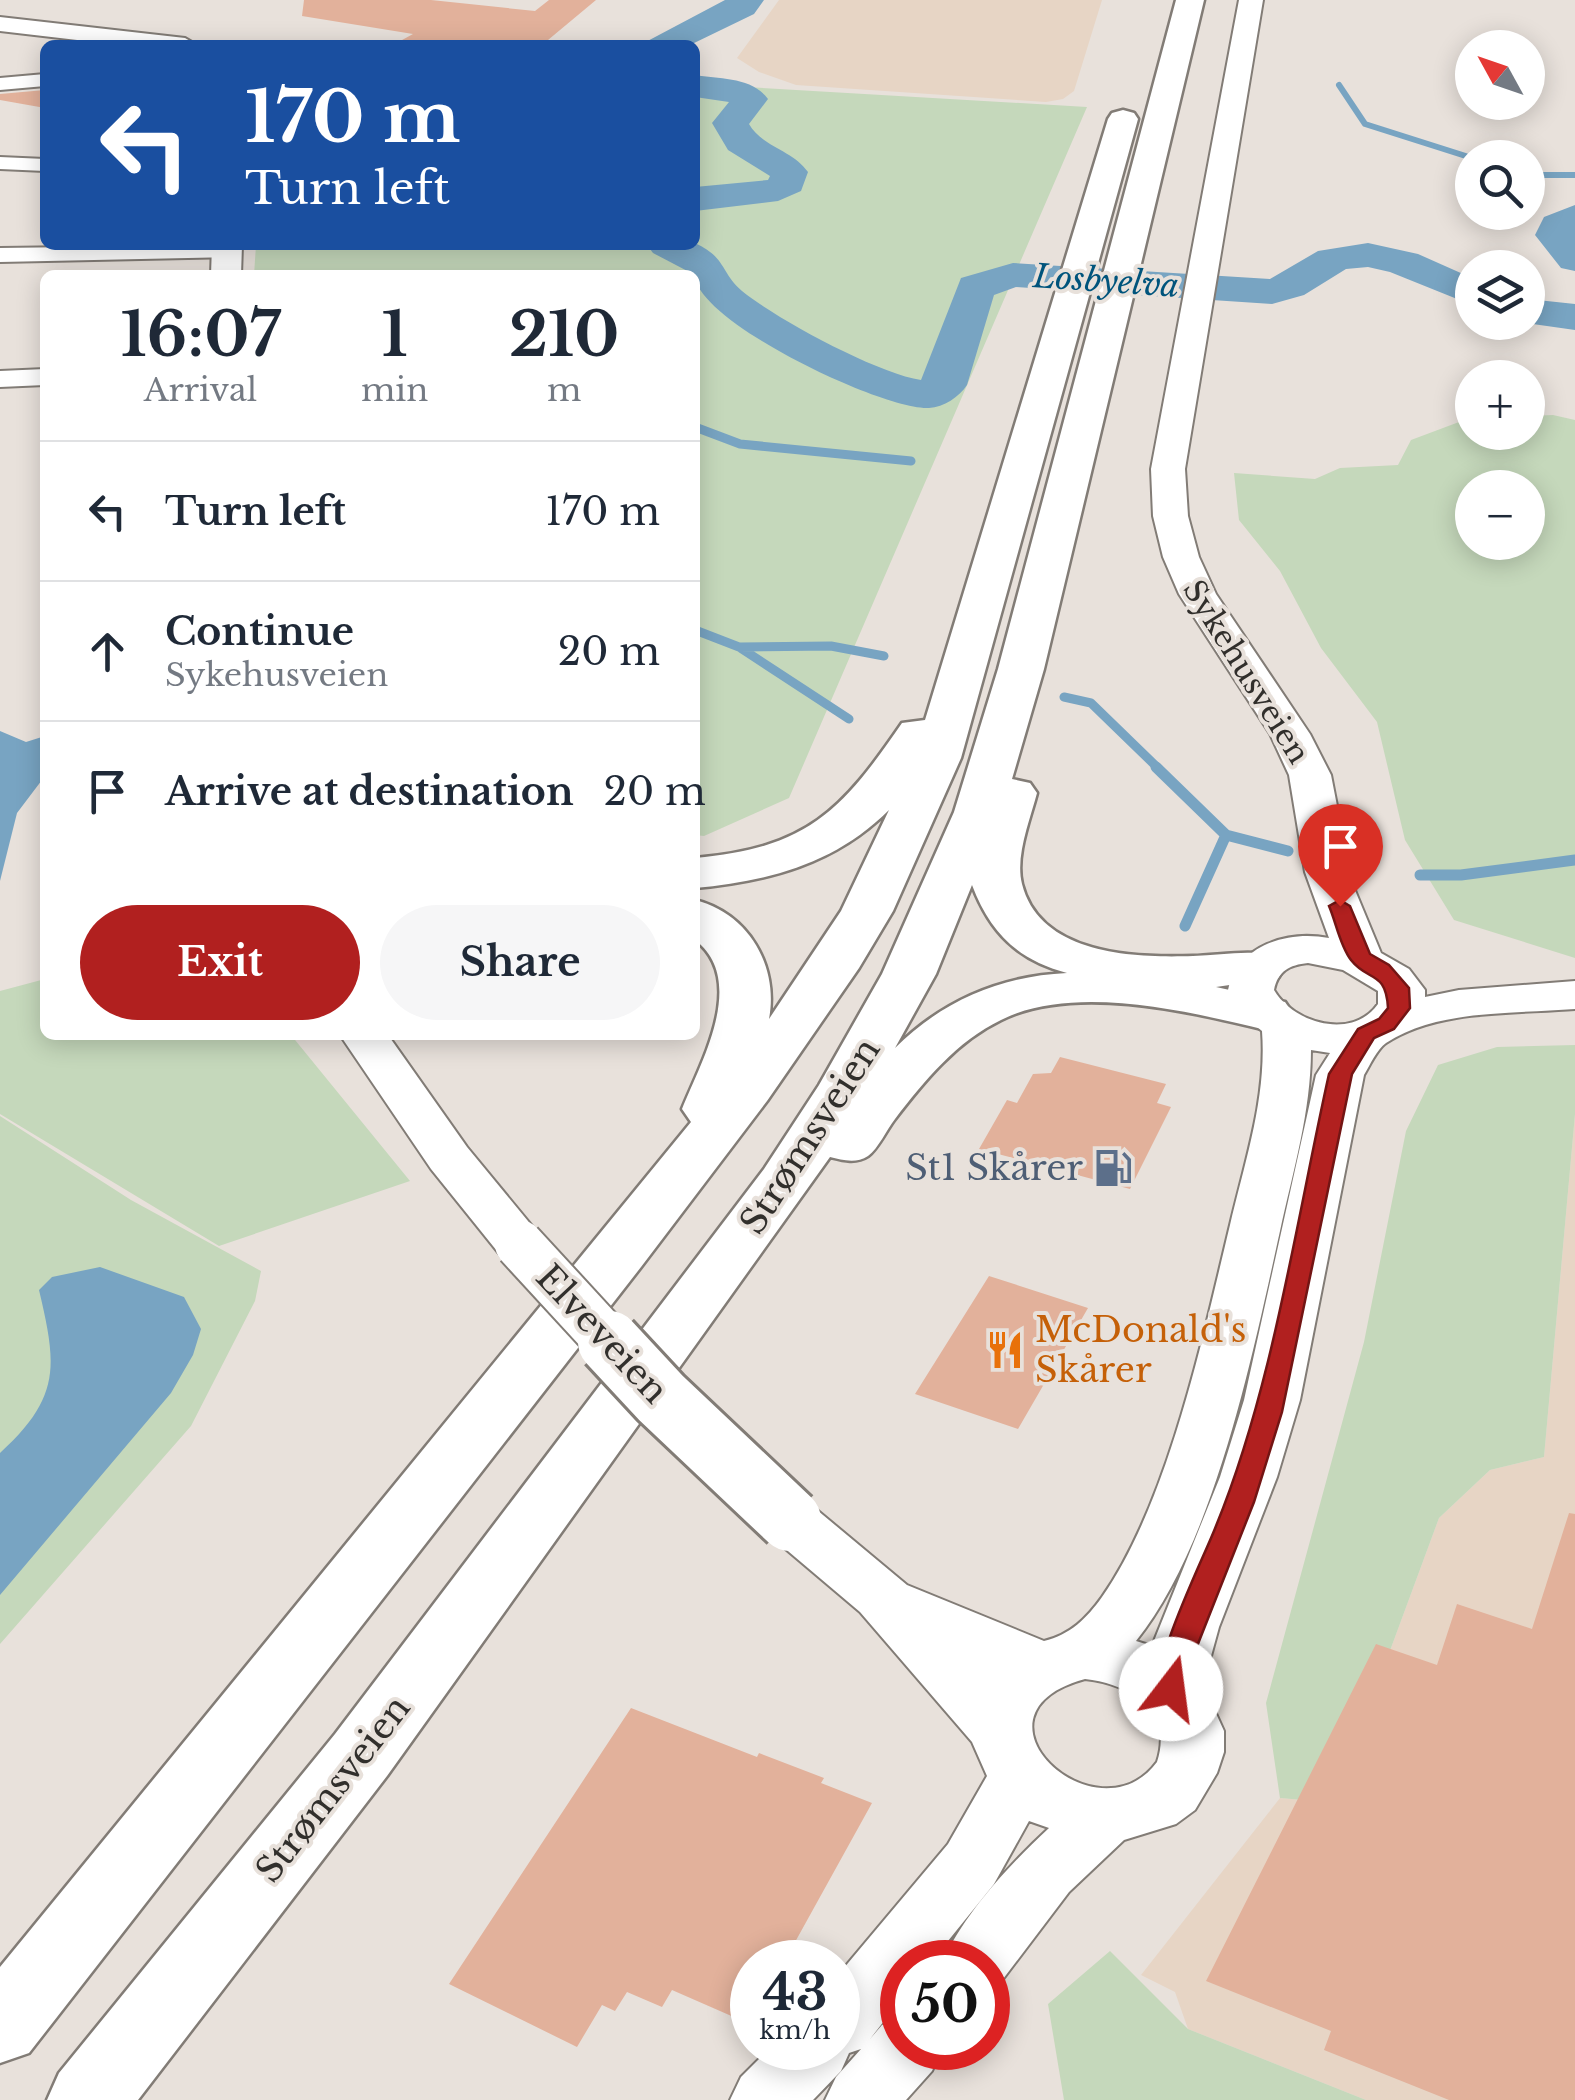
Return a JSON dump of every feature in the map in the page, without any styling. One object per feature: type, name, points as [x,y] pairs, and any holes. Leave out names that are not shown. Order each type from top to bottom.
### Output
[{"type":"highway","name":"Strømsveien","points":[[0,2026],[688,1165],[833,968],[889,866],[936,758],[1036,416],[1098,298],[1190,0]]},
{"type":"highway","name":"Strømsveien","points":[[88,2100],[439,1650],[785,1183],[847,1085],[909,974],[956,869],[1002,737],[1098,298],[1130,94]]},
{"type":"highway","points":[[1098,298],[1091,472],[1007,814],[996,880],[1002,900],[1021,929],[1075,960],[1272,991]]},
{"type":"highway","points":[[700,872],[740,868],[796,854],[848,825],[874,801],[902,763],[923,724],[946,651],[1036,416]]},
{"type":"highway","points":[[688,1165],[744,1017],[748,992],[741,958],[715,928],[700,918]]},
{"type":"highway","points":[[439,1650],[618,1460],[880,1097],[951,1026],[1002,1002],[1086,988],[1272,991]]},
{"type":"main road","name":"Sykehusveien","points":[[1252,0],[1168,469],[1167,506],[1173,541],[1194,591],[1261,685],[1298,749],[1320,810],[1327,871],[1371,964],[1398,988],[1400,998],[1380,1026]]},
{"type":"main road","points":[[0,24],[141,40]]},
{"type":"main road","points":[[860,1999],[959,1880],[1008,1753],[1010,1692],[1062,1661],[1125,1611],[1182,1486],[1233,1320],[1278,1122],[1288,1061],[1272,991],[1327,871]]},
{"type":"main road","points":[[1272,991],[1308,949],[1371,964],[1560,995]]},
{"type":"main road","points":[[1272,991],[1317,1036],[1380,1026],[1459,1004],[1560,995]]},
{"type":"main road","points":[[1171,1689],[1182,1646],[1259,1445],[1277,1378],[1340,1074],[1380,1026]]},
{"type":"main road","name":"Elveveien","points":[[367,1040],[450,1158],[519,1244],[701,1439],[881,1596],[1008,1753]]},
{"type":"main road","name":"Elveveien","points":[[881,1596],[984,1645],[1062,1661]]},
{"type":"main road","points":[[1008,1753],[1058,1806],[1106,1816],[1152,1806],[1184,1779],[1193,1762],[1196,1743],[1193,1724],[1171,1689],[1132,1664],[1062,1661]]},
{"type":"main road","points":[[993,1940],[1046,1872],[1106,1816]]},
{"type":"main road","points":[[766,2100],[795,2070]]},
{"type":"main road","points":[[861,2100],[888,2070]]},
{"type":"street","points":[[0,84],[40,80]]},
{"type":"street","points":[[0,163],[40,164]]},
{"type":"street","points":[[0,255],[227,257]]},
{"type":"street","points":[[0,380],[40,376]]},
{"type":"shaded area","points":[[779,0],[1102,0],[1074,91],[1063,99],[1046,102],[796,85],[759,72],[737,58]]},
{"type":"shaded area","points":[[1575,1114],[1575,2100],[1366,2100],[1188,2029],[1175,1992],[1141,1975],[1280,1798],[1315,1801],[1347,1767],[1439,1518],[1490,1470],[1544,1457]]},
{"type":"green space","points":[[700,84],[1087,107],[789,798],[704,836],[700,836],[700,270],[254,270],[256,250],[700,250]]},
{"type":"green space","points":[[1545,415],[1575,420],[1575,958],[1454,920],[1405,840],[1377,722],[1321,648],[1280,571],[1239,520],[1234,473],[1315,479],[1340,468],[1398,465],[1411,440],[1455,424],[1455,450],[1545,450]]},
{"type":"green space","points":[[40,980],[40,1040],[295,1040],[410,1181],[219,1246],[0,1114],[0,991]]},
{"type":"green space","points":[[1575,1045],[1575,1114],[1544,1457],[1490,1470],[1439,1518],[1347,1767],[1315,1801],[1280,1798],[1266,1703],[1364,1342],[1406,1131],[1438,1065],[1497,1047]]},
{"type":"green space","points":[[0,1116],[131,1200],[261,1271],[255,1301],[191,1426],[0,1644]]},
{"type":"green space","points":[[1110,1951],[1188,2029],[1366,2100],[1064,2100],[1048,2004]]},
{"type":"water","points":[[725,0],[764,0],[754,14],[700,40],[649,40]]},
{"type":"water","points":[[0,731],[26,742],[40,738],[40,783],[17,813],[0,881]]},
{"type":"water","points":[[100,1267],[184,1297],[201,1329],[193,1355],[171,1393],[0,1595],[0,1453],[34,1415],[49,1379],[49,1340],[39,1290],[52,1277]]},
{"type":"building","points":[[304,0],[431,0],[535,11],[549,0],[596,0],[548,40],[402,40],[413,34],[302,16]]},
{"type":"building","points":[[40,90],[40,107],[0,100],[0,94]]},
{"type":"building","points":[[1060,1057],[1166,1084],[1157,1103],[1171,1107],[1130,1189],[979,1149],[1007,1100],[1017,1103],[1033,1074],[1051,1073]]},
{"type":"building","points":[[989,1276],[1088,1308],[1018,1429],[915,1394]]},
{"type":"building","points":[[1569,1513],[1575,1514],[1575,2100],[1449,2100],[1324,2050],[1331,2031],[1206,1981],[1376,1644],[1437,1665],[1457,1604],[1532,1629]]},
{"type":"building","points":[[631,1708],[757,1757],[759,1753],[824,1778],[821,1783],[872,1803],[796,1940],[730,1940],[730,2015],[672,1990],[662,2007],[627,1992],[615,2011],[602,2005],[577,2047],[449,1984]]},
{"type":"waterway","points":[[1339,85],[1365,124],[1455,153]]},
{"type":"waterway","name":"Losbyelva","points":[[700,87],[743,93],[750,99],[730,123],[741,142],[789,172],[788,183],[778,190],[700,198]]},
{"type":"waterway","points":[[1545,175],[1575,175]]},
{"type":"waterway","name":"Losbyelva","points":[[1575,217],[1558,225],[1555,235],[1575,259]]},
{"type":"waterway","name":"Losbyelva","points":[[678,250],[701,261],[725,298],[783,335],[888,388],[928,395],[945,385],[976,287],[1013,275],[1272,292],[1289,287],[1332,260],[1368,255],[1404,263],[1455,285]]},
{"type":"waterway","name":"Losbyelva","points":[[1545,314],[1575,317]]},
{"type":"waterway","points":[[700,429],[740,444],[911,461]]},
{"type":"waterway","points":[[700,632],[739,647]]},
{"type":"waterway","points":[[739,647],[831,646],[884,656]]},
{"type":"waterway","points":[[739,647],[849,719]]},
{"type":"waterway","points":[[1064,697],[1091,703],[1159,769]]},
{"type":"waterway","points":[[1156,767],[1226,835]]},
{"type":"waterway","points":[[1185,926],[1226,835]]},
{"type":"waterway","points":[[1226,835],[1288,851]]},
{"type":"waterway","points":[[1420,875],[1461,875],[1575,860]]},
{"type":"place","name":"St1 Skårer","points":[[1113,1168]]},
{"type":"place","name":"McDonald's Skårer","points":[[1005,1350]]},
{"type":"route","points":[[1171,1689],[1186,1634],[1259,1445],[1277,1378],[1340,1074],[1366,1034],[1394,1018],[1399,1008],[1398,988],[1382,969],[1360,958],[1340,906]]}]
